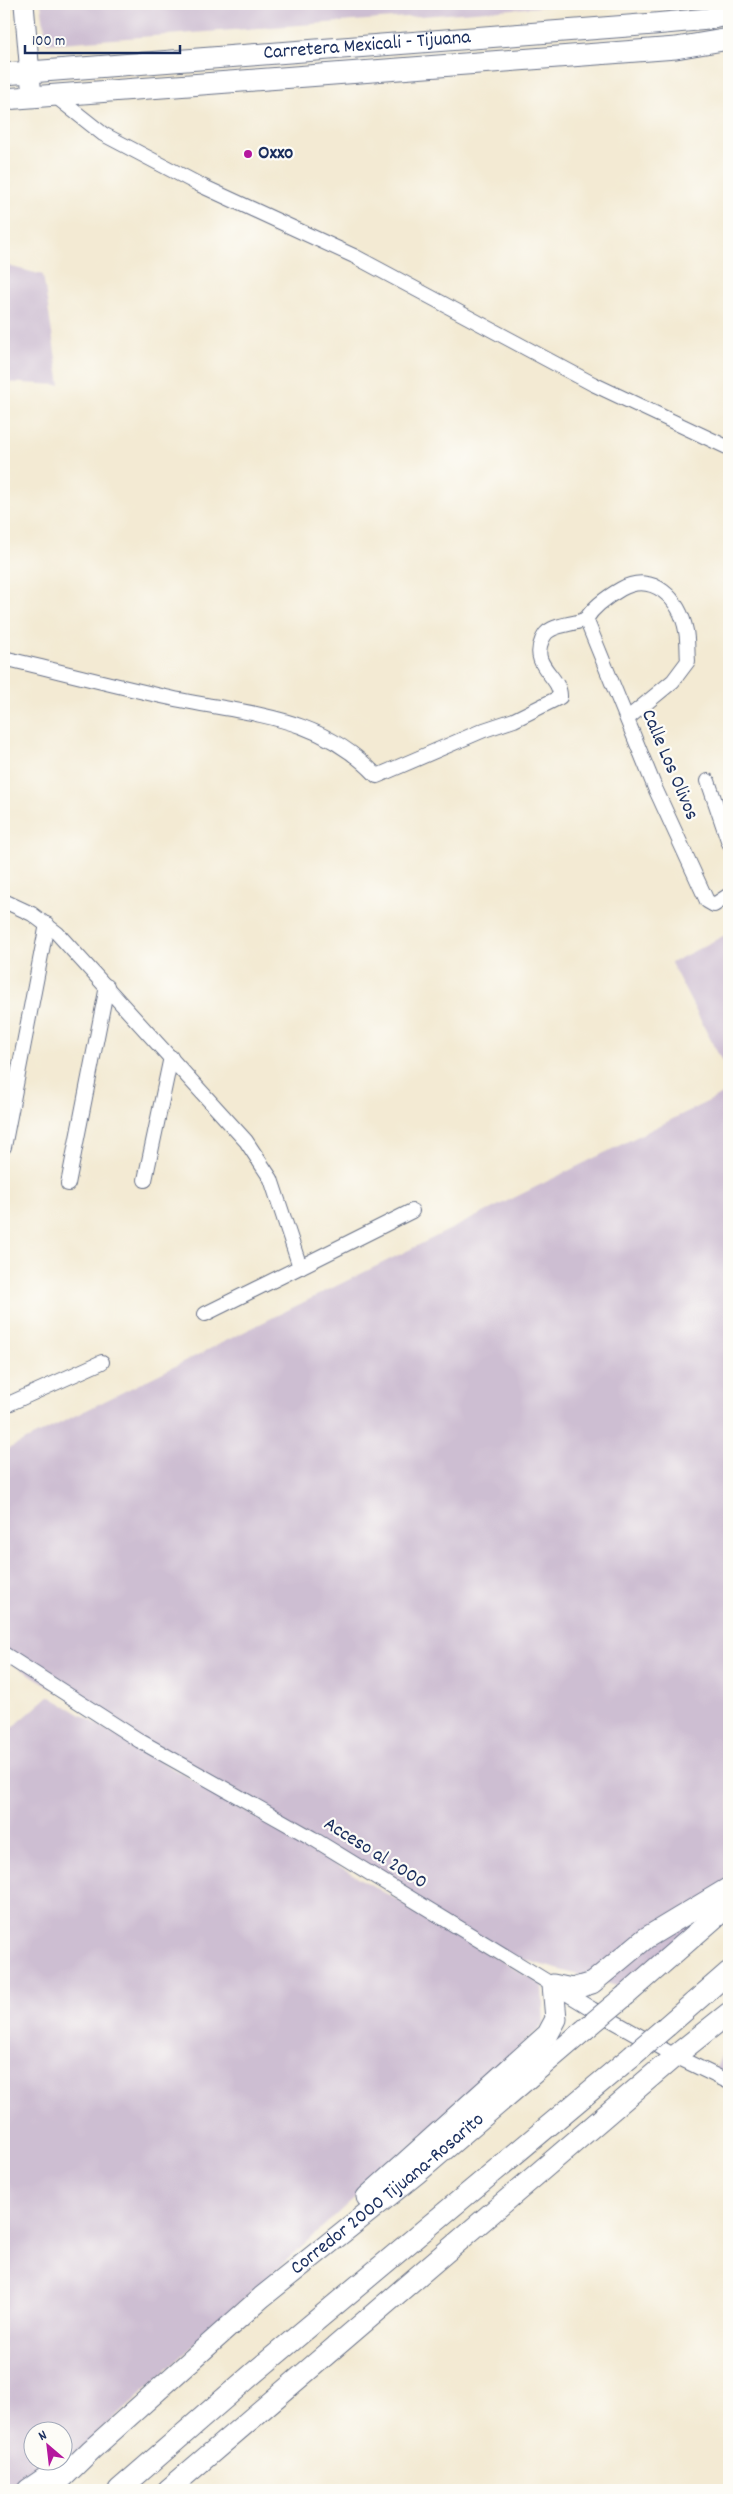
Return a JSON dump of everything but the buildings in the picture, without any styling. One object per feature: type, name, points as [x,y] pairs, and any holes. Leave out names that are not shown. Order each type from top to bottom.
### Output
[{"type":"highway","name":"Carretera Mexicali - Tijuana","points":[[4,71],[30,73],[654,24],[708,19],[729,14]]},
{"type":"highway","name":"Carretera Mexicali - Tijuana","points":[[6,99],[676,48],[729,39]]},
{"type":"highway","points":[[262,2297],[378,2186],[537,2047],[548,2034],[556,2019],[553,1985],[572,1989],[592,1984],[646,1938],[729,1888]]},
{"type":"highway","name":"Corredor 2000 Tijuana-Rosarito","points":[[50,2490],[83,2457],[262,2297],[417,2173],[729,1905]]},
{"type":"highway","points":[[119,2490],[256,2371],[632,2056],[729,1972]]},
{"type":"highway","points":[[168,2490],[675,2056],[729,2013]]},
{"type":"highway","points":[[377,2271],[404,2276],[419,2276]]},
{"type":"highway","points":[[236,2431],[252,2390],[256,2371]]},
{"type":"highway","points":[[28,2490],[56,2470],[83,2457]]},
{"type":"main road","points":[[24,4],[32,97]]},
{"type":"main road","points":[[4,71],[6,99]]},
{"type":"street","points":[[55,96],[103,134],[200,185],[354,256],[593,384],[729,448]]},
{"type":"street","points":[[4,658],[166,697],[292,722],[317,732],[352,754],[378,776],[484,730],[514,720],[560,698],[560,691],[539,658],[539,646],[545,633],[554,628],[576,624],[586,619],[593,609],[630,584],[647,583],[671,598],[680,612],[686,631],[688,662],[673,681],[628,718]]},
{"type":"street","name":"Calle Los Olivos","points":[[586,619],[655,788],[707,900],[714,905],[729,895]]},
{"type":"street","points":[[708,781],[729,843]]},
{"type":"street","points":[[4,901],[48,924],[107,986],[246,1141],[263,1163],[271,1178],[300,1267]]},
{"type":"street","points":[[4,1147],[48,924]]},
{"type":"street","points":[[68,1184],[107,986]]},
{"type":"street","points":[[145,1180],[171,1057]]},
{"type":"street","points":[[205,1314],[412,1211]]},
{"type":"street","points":[[4,1406],[102,1362]]},
{"type":"street","name":"Acceso al 2000","points":[[4,1654],[140,1741],[312,1838],[553,1985],[675,2056],[729,2082]]},
{"type":"shaded area","points":[[41,4],[580,4],[47,44]]},
{"type":"shaded area","points":[[4,265],[43,275],[60,385],[4,382]]},
{"type":"shaded area","points":[[729,933],[729,1075],[671,963]]},
{"type":"shaded area","points":[[729,1091],[729,1905],[631,1990],[493,1951],[4,1659],[4,1451]]},
{"type":"shaded area","points":[[49,1696],[542,1985],[544,2024],[72,2457],[72,2422],[22,2422],[22,2472],[56,2472],[36,2490],[4,2490],[4,1735]]},
{"type":"shaded area","points":[[729,2037],[729,2082],[714,2073]]},
{"type":"place","name":"Oxxo","points":[[248,154]]}]
